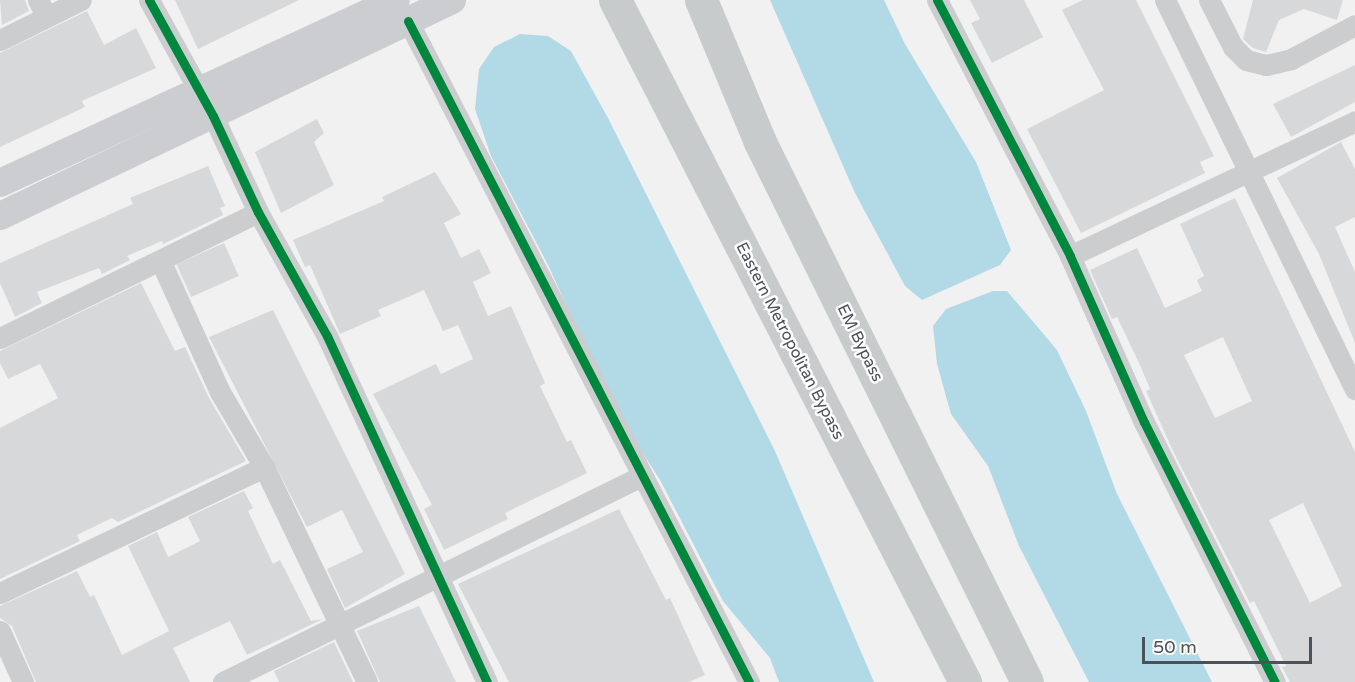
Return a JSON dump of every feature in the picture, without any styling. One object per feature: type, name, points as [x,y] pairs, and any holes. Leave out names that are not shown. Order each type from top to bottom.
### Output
[{"type":"main road","points":[[0,216],[391,7],[452,0]]},
{"type":"main road","name":"Eastern Metropolitan Bypass","points":[[615,0],[965,682]]},
{"type":"main road","name":"EM Bypass","points":[[701,0],[760,142],[1027,682]]},
{"type":"main road","points":[[0,183],[206,104]]},
{"type":"street","points":[[0,40],[42,8],[81,0]]},
{"type":"street","points":[[149,0],[206,104],[258,212],[327,336],[435,576],[487,682]]},
{"type":"street","points":[[937,0],[1070,256],[1144,422],[1275,682]]},
{"type":"street","points":[[1165,0],[1355,389]]},
{"type":"street","points":[[1209,0],[1233,47],[1246,60],[1266,64],[1291,59],[1355,25]]},
{"type":"street","points":[[391,7],[749,682]]},
{"type":"street","points":[[1070,256],[1248,171],[1352,128]]},
{"type":"street","points":[[0,338],[161,262],[258,212]]},
{"type":"street","points":[[161,262],[220,392],[264,467],[366,682]]},
{"type":"street","points":[[0,593],[264,467]]},
{"type":"street","points":[[223,682],[640,477]]},
{"type":"street","points":[[0,631],[23,682]]},
{"type":"water","points":[[770,0],[884,0],[905,44],[976,162],[1011,250],[1000,265],[922,300],[905,286],[855,193]]},
{"type":"water","points":[[520,34],[548,36],[571,51],[609,120],[775,451],[874,682],[779,682],[770,658],[723,601],[660,480],[612,405],[548,265],[491,156],[475,109],[479,69],[494,47]]},
{"type":"water","points":[[993,291],[1007,291],[1057,350],[1086,411],[1117,494],[1212,682],[1089,682],[1019,546],[988,466],[951,414],[937,364],[933,326],[946,309]]},
{"type":"building","points":[[0,0],[25,0],[29,11],[2,25]]},
{"type":"building","points":[[175,0],[299,0],[198,49]]},
{"type":"building","points":[[970,0],[1024,0],[1043,37],[992,63],[971,23],[980,19]]},
{"type":"building","points":[[1083,0],[1136,0],[1214,156],[1200,162],[1205,173],[1081,233],[1027,129],[1104,90],[1062,10]]},
{"type":"building","points":[[1253,0],[1343,0],[1337,20],[1304,9],[1279,20],[1266,52],[1253,48],[1243,39]]},
{"type":"building","points":[[87,11],[104,45],[136,28],[156,68],[82,101],[85,107],[0,147],[0,53]]},
{"type":"building","points":[[1355,65],[1355,102],[1291,137],[1273,104]]},
{"type":"building","points":[[317,119],[324,133],[314,142],[334,185],[281,213],[255,152]]},
{"type":"building","points":[[1341,142],[1355,169],[1355,217],[1335,227],[1355,272],[1355,343],[1319,254],[1277,178]]},
{"type":"building","points":[[208,166],[225,206],[220,208],[223,215],[163,244],[162,241],[127,256],[130,260],[102,274],[99,268],[37,292],[42,303],[15,317],[0,283],[0,263],[133,204],[130,198]]},
{"type":"building","points":[[435,172],[461,214],[444,223],[461,258],[479,249],[491,273],[473,282],[488,316],[511,306],[545,383],[540,386],[567,442],[571,440],[587,473],[505,513],[508,519],[444,550],[424,509],[432,505],[373,394],[436,364],[441,374],[473,359],[458,325],[443,331],[424,290],[378,310],[381,316],[340,334],[310,265],[305,267],[293,240],[384,201],[382,197]]},
{"type":"building","points":[[1235,198],[1355,452],[1355,682],[1290,682],[1282,667],[1286,666],[1254,601],[1250,603],[1173,451],[1146,391],[1150,389],[1140,365],[1117,317],[1112,319],[1090,270],[1137,248],[1165,308],[1202,291],[1197,280],[1204,276],[1180,224]],"holes":[[[1223,337],[1252,401],[1215,418],[1184,355]],[[1303,503],[1342,586],[1310,603],[1269,520]]]},
{"type":"building","points":[[224,243],[239,276],[191,297],[176,264]]},
{"type":"building","points":[[141,283],[175,351],[185,347],[209,398],[246,461],[118,522],[112,518],[77,535],[80,541],[0,579],[0,428],[58,398],[40,364],[8,379],[0,363],[0,351]]},
{"type":"building","points":[[273,310],[405,574],[345,608],[327,569],[363,552],[342,510],[307,527],[209,337]]},
{"type":"building","points":[[244,491],[253,508],[248,511],[273,564],[280,560],[311,621],[323,619],[247,655],[230,621],[173,648],[190,682],[36,682],[12,626],[0,618],[0,606],[77,571],[90,597],[94,595],[122,655],[169,631],[128,546],[157,532],[168,557],[200,541],[188,517]]},
{"type":"building","points":[[619,509],[666,600],[670,598],[705,675],[689,682],[509,682],[458,584]]},
{"type":"building","points":[[419,606],[456,682],[380,682],[357,631]]},
{"type":"building","points":[[334,642],[353,682],[279,682],[274,671]]},
{"type":"cycle path","points":[[149,0],[213,116],[258,212],[327,336],[487,682]]},
{"type":"cycle path","points":[[937,0],[1070,256],[1144,422],[1275,682]]},
{"type":"cycle path","points":[[408,21],[749,682]]}]
